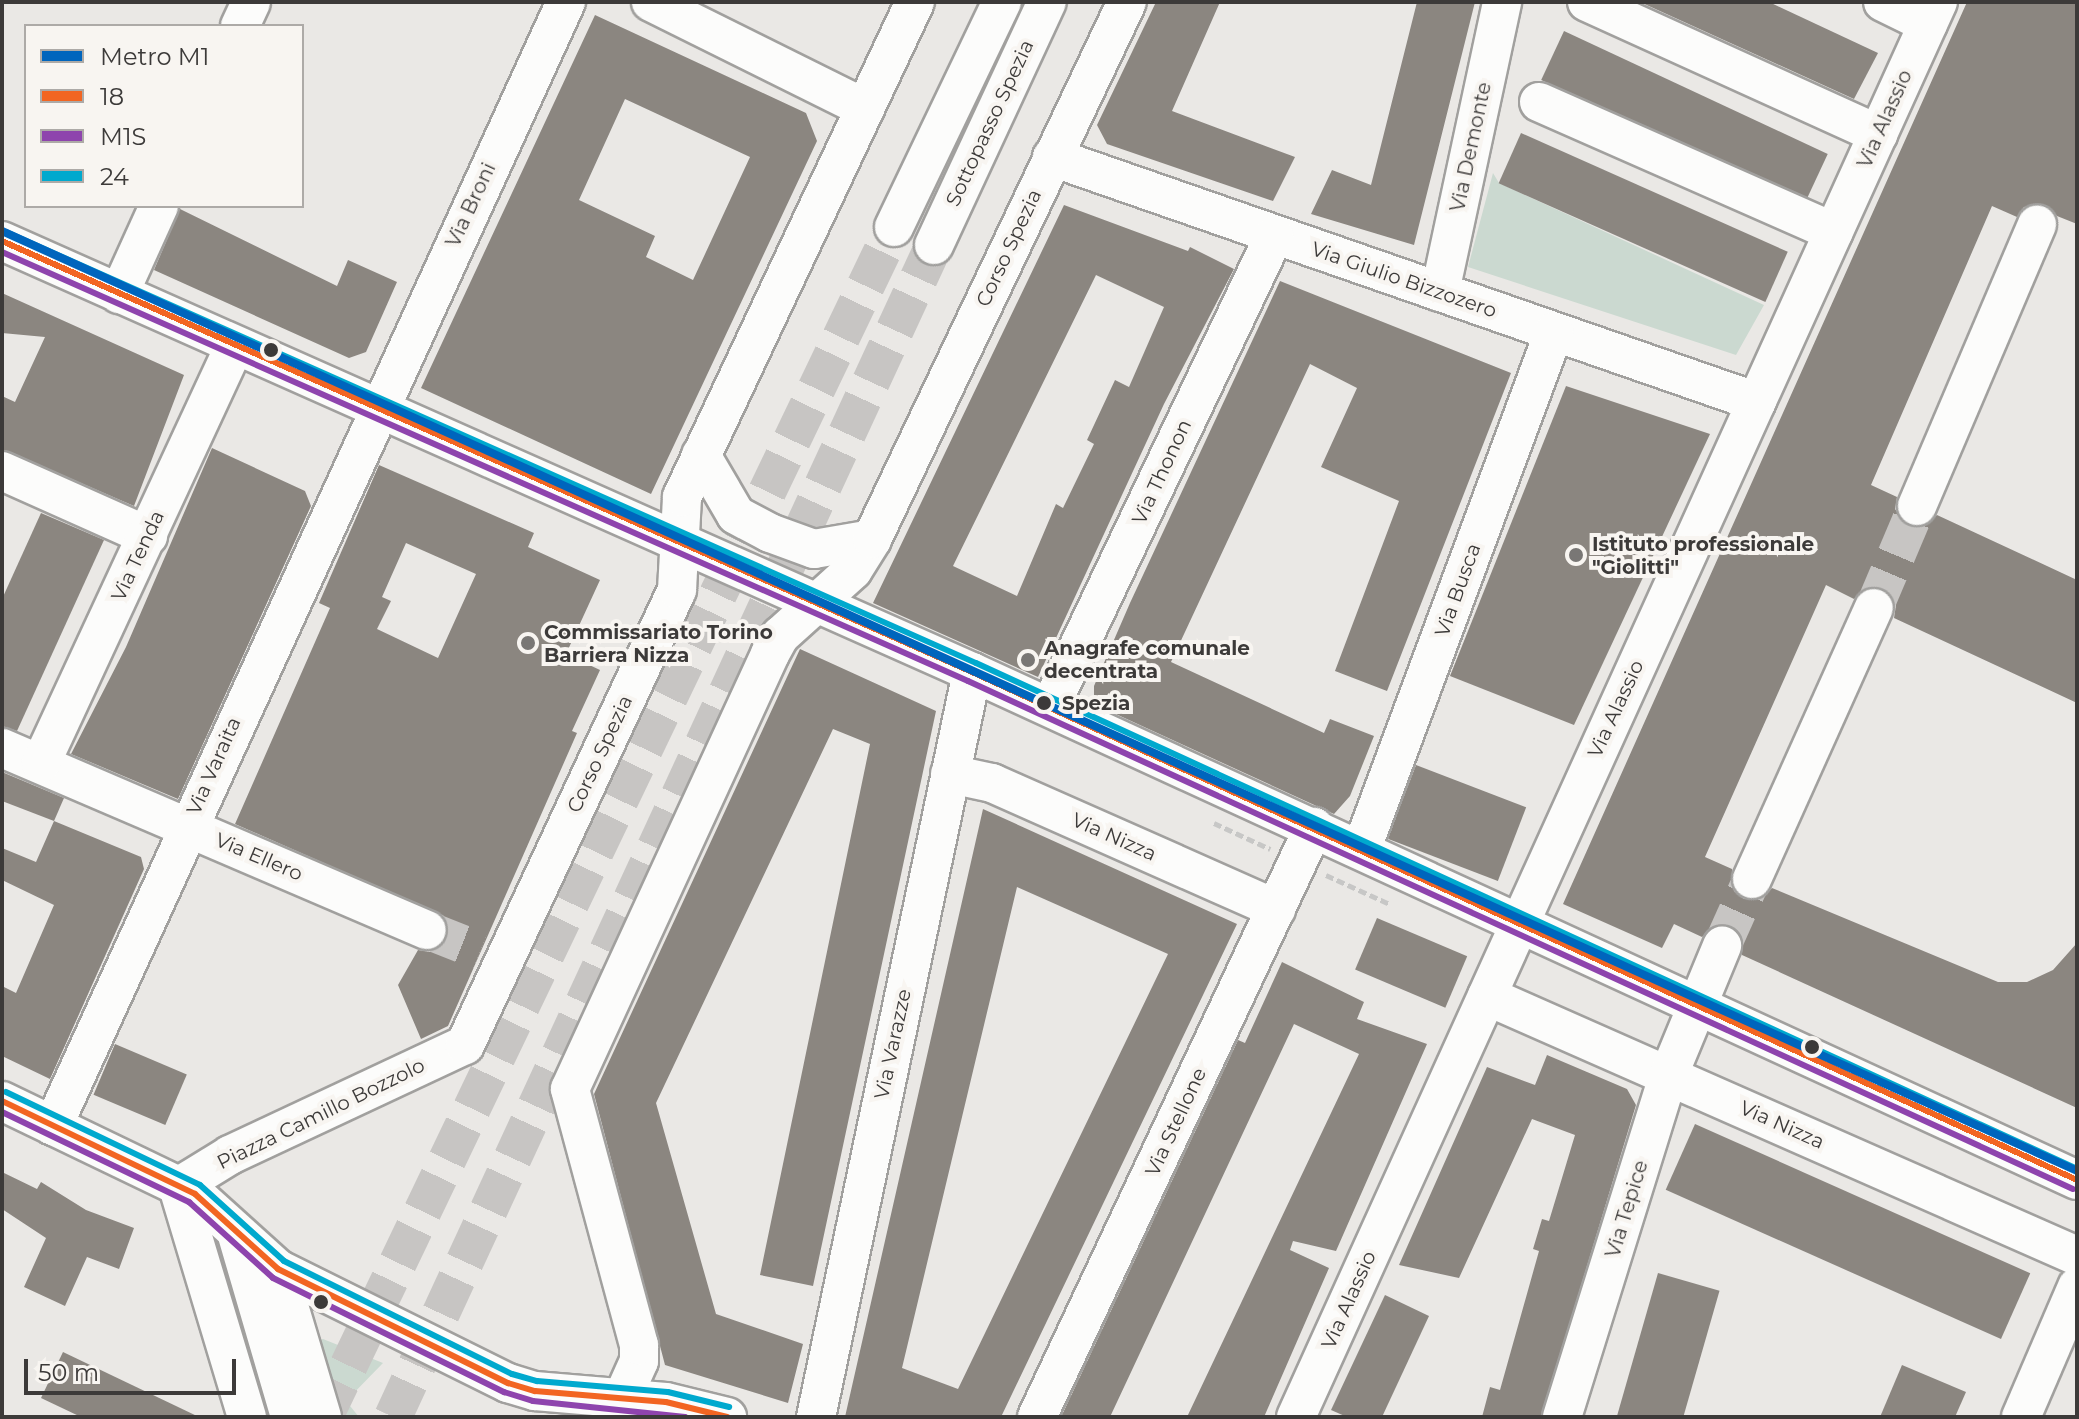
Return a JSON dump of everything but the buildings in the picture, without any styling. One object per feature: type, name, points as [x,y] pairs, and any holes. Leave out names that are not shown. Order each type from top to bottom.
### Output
[{"type":"street","points":[[241,24],[251,2]]},
{"type":"street","name":"Via Broni","points":[[377,408],[566,2]]},
{"type":"street","points":[[651,2],[865,108]]},
{"type":"street","name":"Corso Spezia","points":[[465,1045],[492,956],[677,590],[682,497],[915,2]]},
{"type":"street","name":"Sottopasso Spezia","points":[[894,227],[1002,2]]},
{"type":"street","name":"Sottopasso Spezia","points":[[934,245],[1047,2]]},
{"type":"street","name":"Corso Spezia","points":[[618,1407],[639,1361],[639,1345],[570,1089],[770,654],[780,636],[819,604],[853,570],[872,539],[1127,2]]},
{"type":"street","name":"Via Demonte","points":[[1440,292],[1502,2]]},
{"type":"street","points":[[1587,2],[1878,134]]},
{"type":"street","points":[[1883,2],[1933,13]]},
{"type":"street","name":"Via Alassio","points":[[1296,1417],[1933,13]]},
{"type":"street","points":[[1539,102],[1834,232]]},
{"type":"street","name":"Via Giulio Bizzozero","points":[[1052,157],[1757,402]]},
{"type":"street","points":[[119,294],[158,208]]},
{"type":"street","points":[[1917,506],[2037,225]]},
{"type":"street","name":"Via Thonon","points":[[1050,707],[1274,236]]},
{"type":"street","points":[[2,241],[234,348],[681,542],[1520,919],[2077,1180]]},
{"type":"street","name":"Via Busca","points":[[1362,848],[1554,332]]},
{"type":"street","name":"Via Tenda","points":[[41,763],[234,348]]},
{"type":"street","name":"Via Varaita","points":[[53,1126],[377,408]]},
{"type":"street","points":[[701,455],[736,515],[770,533],[814,549],[872,539]]},
{"type":"street","points":[[2,471],[148,536]]},
{"type":"street","points":[[1752,879],[1874,608]]},
{"type":"street","name":"Via Varazze","points":[[816,1417],[972,672]]},
{"type":"street","name":"Via Ellero","points":[[2,748],[427,930]]},
{"type":"street","name":"Via Nizza","points":[[950,774],[992,783],[1276,909]]},
{"type":"street","name":"Via Stellone","points":[[1037,1417],[1314,827]]},
{"type":"street","name":"Via Tepice","points":[[1562,1417],[1669,1074],[1722,946]]},
{"type":"street","name":"Via Nizza","points":[[1487,996],[2077,1256]]},
{"type":"street","name":"Piazza Camillo Bozzolo","points":[[178,1187],[230,1155],[465,1045]]},
{"type":"street","points":[[2,1101],[211,1205],[278,1269],[508,1383],[618,1407],[727,1417]]},
{"type":"street","points":[[178,1187],[247,1417]]},
{"type":"street","points":[[236,1229],[290,1417]]},
{"type":"street","points":[[278,1269],[322,1417]]},
{"type":"street","points":[[2021,1417],[2077,1287]]},
{"type":"shaded area","points":[[1493,173],[1499,183],[1764,305],[1736,355],[1468,267]]},
{"type":"shaded area","points":[[323,1339],[383,1363],[346,1401],[359,1417],[333,1417],[318,1341]]},
{"type":"tunnel","points":[[324,1417],[894,227]]},
{"type":"tunnel","points":[[393,1417],[934,245]]},
{"type":"tunnel","points":[[1874,608],[1917,506]]},
{"type":"tunnel","points":[[1722,946],[1752,879]]},
{"type":"tunnel","points":[[427,930],[480,951]]},
{"type":"metro line","name":"M1","points":[[2,231],[2077,1171]]},
{"type":"transit line","name":"24","points":[[6,232],[976,663],[2077,1169]]},
{"type":"transit line","name":"18","points":[[2,241],[972,672],[2077,1180]]},
{"type":"transit line","name":"M1S","points":[[2,252],[968,681],[2073,1189]]},
{"type":"transit line","name":"24","points":[[6,1092],[200,1185],[284,1261],[512,1374],[537,1381],[668,1392],[729,1407]]},
{"type":"transit line","name":"18","points":[[2,1101],[195,1194],[278,1269],[508,1383],[535,1391],[666,1402],[727,1417]]},
{"type":"transit line","name":"M1S","points":[[2,1112],[189,1202],[273,1278],[504,1392],[533,1401],[685,1417]]},
{"type":"place","name":"Istituto professionale \"Giolitti\"","points":[[1576,555]]},
{"type":"place","name":"Commissariato Torino Barriera Nizza","points":[[528,643]]},
{"type":"place","name":"Anagrafe comunale decentrata","points":[[1028,660]]},
{"type":"place","name":"Spezia","points":[[1044,703]]}]
